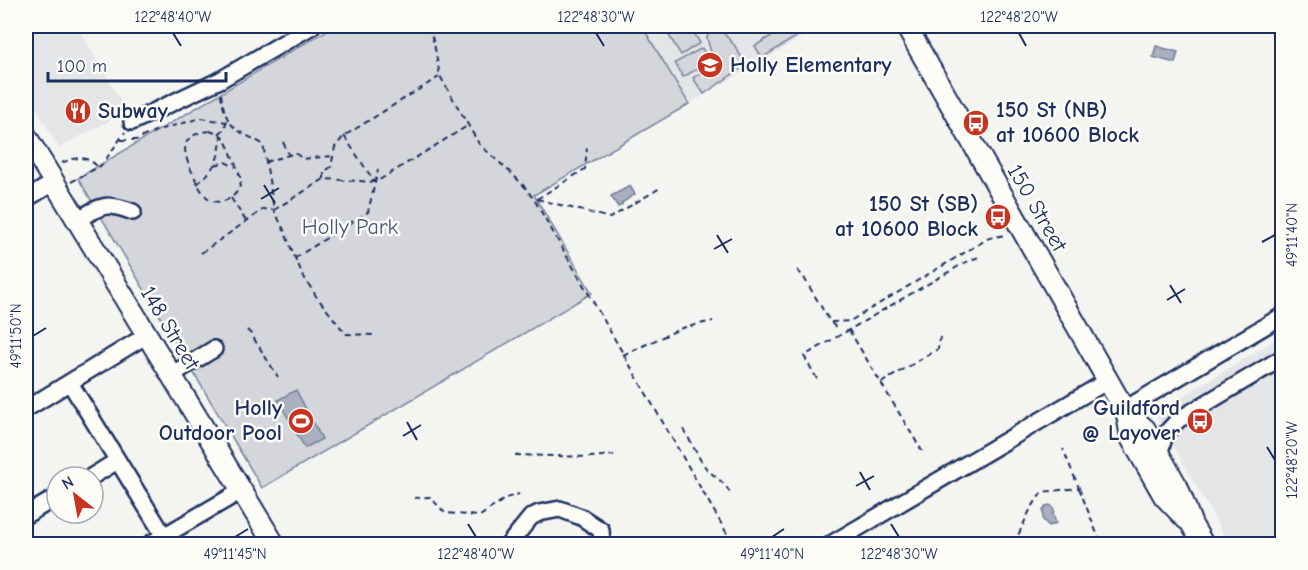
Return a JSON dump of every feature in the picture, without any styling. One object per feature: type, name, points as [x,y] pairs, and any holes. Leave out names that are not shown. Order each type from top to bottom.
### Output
[{"type":"main road","name":"150 Street","points":[[906,26],[1126,411],[1144,429],[1178,488],[1192,525],[1203,544]]},
{"type":"main road","name":"148 Street","points":[[26,136],[55,175],[76,221],[274,544]]},
{"type":"main road","name":"150 Street","points":[[1126,411],[1131,438],[1164,496],[1192,525]]},
{"type":"street","points":[[132,122],[220,80],[312,26]]},
{"type":"street","points":[[26,199],[55,175]]},
{"type":"street","points":[[76,221],[107,205],[133,212]]},
{"type":"street","points":[[1126,411],[1282,316]]},
{"type":"street","points":[[26,409],[147,335]]},
{"type":"street","points":[[171,375],[214,349]]},
{"type":"street","points":[[1159,455],[1165,434],[1178,420],[1282,358]]},
{"type":"street","points":[[831,544],[1108,380]]},
{"type":"street","points":[[70,382],[167,540]]},
{"type":"street","points":[[105,468],[117,461]]},
{"type":"street","points":[[150,544],[167,540],[241,491]]},
{"type":"street","points":[[26,515],[45,504]]},
{"type":"street","points":[[509,544],[531,517],[560,509],[581,517],[601,530],[602,544]]},
{"type":"path","points":[[428,26],[434,43],[440,76],[484,149],[536,200],[733,544]]},
{"type":"path","points":[[324,179],[324,171],[331,167],[335,147],[344,136],[440,76]]},
{"type":"path","points":[[197,184],[206,177],[218,160],[220,135],[227,122],[220,85]]},
{"type":"path","points":[[120,140],[136,140],[155,131],[201,118],[227,122],[263,144],[274,210],[304,277],[346,334],[373,335]]},
{"type":"path","points":[[97,167],[87,158],[77,157],[63,162],[55,175],[73,182],[102,165],[132,122]]},
{"type":"path","points":[[201,253],[264,209],[274,210],[324,179],[376,182],[469,125]]},
{"type":"path","points":[[210,131],[220,135],[226,142],[236,168],[241,181],[237,193],[224,201],[212,200],[197,184],[185,158],[186,144],[198,132],[210,131]]},
{"type":"path","points":[[344,136],[376,182]]},
{"type":"path","points":[[283,142],[289,155]]},
{"type":"path","points":[[536,200],[585,169],[587,148]]},
{"type":"path","points":[[265,162],[297,154],[302,159],[334,156]]},
{"type":"path","points":[[215,165],[225,162],[236,168]]},
{"type":"path","points":[[295,258],[368,212],[378,170]]},
{"type":"path","points":[[536,200],[609,218],[660,188]]},
{"type":"path","points":[[231,198],[246,221]]},
{"type":"path","points":[[831,322],[850,321],[989,238],[1006,235]]},
{"type":"path","points":[[818,379],[804,357],[964,262],[981,256]]},
{"type":"path","points":[[797,270],[837,329]]},
{"type":"path","points":[[623,355],[682,328],[712,321]]},
{"type":"path","points":[[247,330],[278,377]]},
{"type":"path","points":[[849,330],[922,451]]},
{"type":"path","points":[[881,383],[938,349],[940,337]]},
{"type":"path","points":[[683,429],[707,468],[727,487],[730,493]]},
{"type":"path","points":[[1064,449],[1101,544]]},
{"type":"path","points":[[515,455],[614,456]]},
{"type":"path","points":[[1014,544],[1030,510],[1042,492],[1079,488]]},
{"type":"path","points":[[414,498],[430,497],[445,513],[480,516],[506,498],[519,494]]},
{"type":"path","points":[[1273,544],[1282,539]]},
{"type":"shaded area","points":[[26,26],[77,26],[127,111],[59,148],[26,90]]},
{"type":"shaded area","name":"Holly Elementary","points":[[642,26],[821,26],[689,104]]},
{"type":"shaded area","points":[[1282,336],[1282,529],[1257,544],[1229,544],[1155,413]]},
{"type":"green space","name":"Holly Park","points":[[334,26],[642,26],[689,104],[534,195],[592,293],[262,488],[78,178]]},
{"type":"green space","points":[[682,26],[690,26],[700,43],[681,55],[668,34]]},
{"type":"green space","points":[[717,26],[735,46],[746,65],[704,94],[693,78],[714,63],[707,38],[709,31]]},
{"type":"green space","points":[[787,26],[800,26],[804,32],[762,58],[755,46]]},
{"type":"green space","points":[[702,48],[710,62],[683,77],[675,63]]},
{"type":"water","points":[[1156,46],[1178,52],[1175,63],[1153,57]]},
{"type":"water","points":[[630,186],[635,194],[618,207],[611,196]]},
{"type":"water","points":[[296,390],[322,439],[305,448],[278,400]]},
{"type":"water","points":[[1050,505],[1054,510],[1056,523],[1049,526],[1043,520],[1043,511],[1046,506]]},
{"type":"place","name":"Holly Elementary","points":[[710,65]]},
{"type":"place","name":"Subway","points":[[78,111]]},
{"type":"place","name":"150 St (NB) at 10600 Block","points":[[976,123]]},
{"type":"place","name":"150 St (SB) at 10600 Block","points":[[998,217]]},
{"type":"place","name":"Holly Outdoor Pool","points":[[301,421]]},
{"type":"place","name":"Guildford @ Layover","points":[[1200,421]]}]
